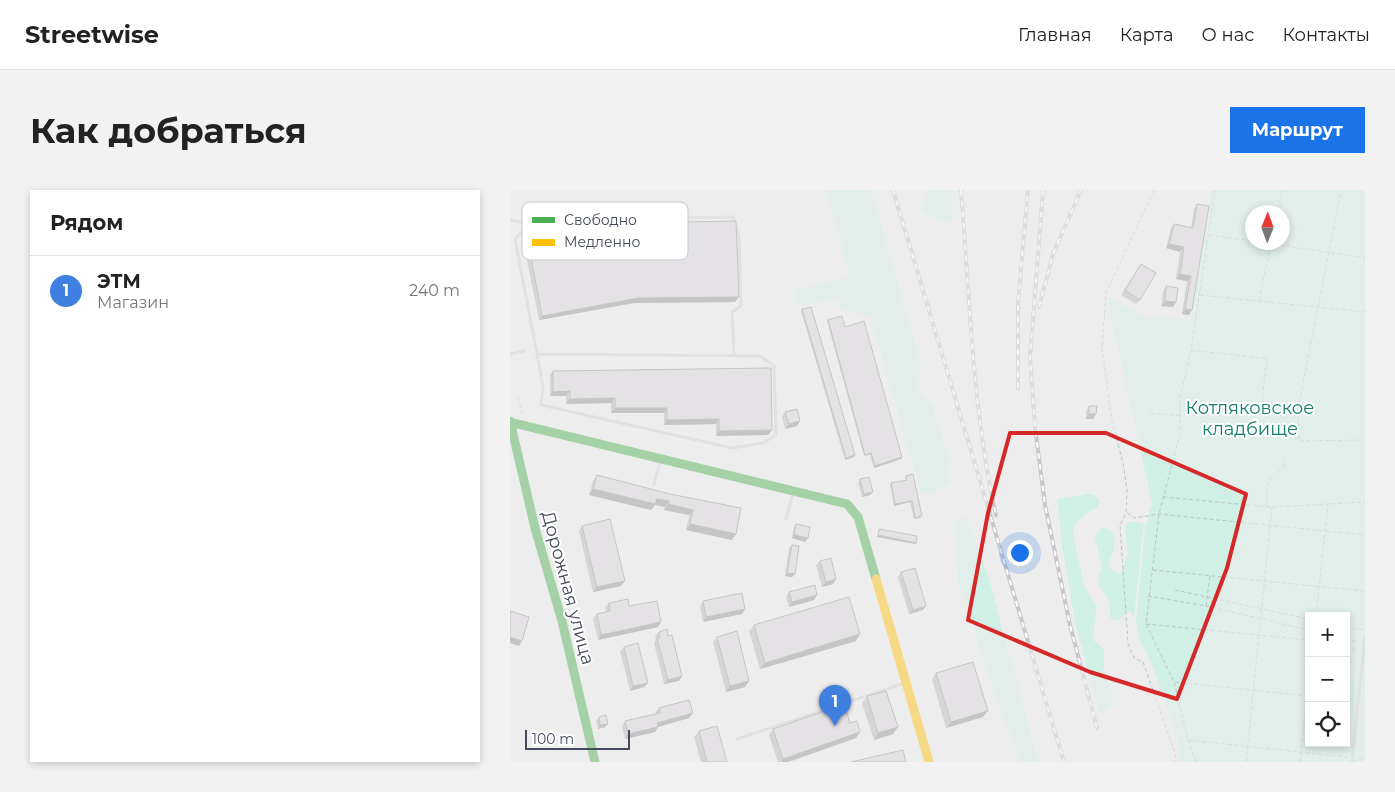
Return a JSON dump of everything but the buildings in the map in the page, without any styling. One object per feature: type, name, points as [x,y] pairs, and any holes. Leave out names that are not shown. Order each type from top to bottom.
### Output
[{"type":"street","points":[[510,422],[847,504],[858,516],[929,762]]},
{"type":"street","name":"Дорожная улица","points":[[510,422],[535,528],[562,621],[595,762]]},
{"type":"lane","points":[[688,218],[733,217],[740,235],[741,306],[732,312],[734,354]]},
{"type":"lane","points":[[522,232],[515,239],[538,354],[542,388],[541,405],[732,448],[763,443],[776,435],[774,366],[760,356],[734,354],[538,354]]},
{"type":"lane","points":[[510,354],[524,352]]},
{"type":"lane","points":[[654,485],[661,458]]},
{"type":"lane","points":[[786,519],[793,491]]},
{"type":"lane","points":[[1353,760],[1365,637]]},
{"type":"lane","points":[[737,739],[906,683]]},
{"type":"path","points":[[1154,190],[1106,293],[1102,348],[1112,421],[1123,463],[1127,490],[1126,513],[1120,525],[1128,644],[1134,658],[1144,662],[1176,756],[1174,762]]},
{"type":"path","points":[[1196,762],[1188,740],[1174,682],[1146,624],[1159,514],[1176,454],[1181,416],[1180,398],[1191,350],[1215,190]]},
{"type":"path","points":[[1280,205],[1283,190]]},
{"type":"path","points":[[1341,190],[1298,409],[1299,441],[1365,440]]},
{"type":"path","points":[[1208,235],[1245,241]]},
{"type":"path","points":[[1290,246],[1365,258]]},
{"type":"path","points":[[1258,301],[1269,250]]},
{"type":"path","points":[[1199,295],[1365,312]]},
{"type":"path","points":[[1191,350],[1267,359],[1261,407],[1298,409]]},
{"type":"path","points":[[518,398],[524,420]]},
{"type":"path","points":[[1150,413],[1181,416]]},
{"type":"path","points":[[1266,506],[1268,481],[1284,466],[1284,457]]},
{"type":"path","points":[[1163,497],[1272,507],[1365,502]]},
{"type":"path","points":[[1317,612],[1328,504]]},
{"type":"path","points":[[1246,762],[1272,507]]},
{"type":"path","points":[[1126,513],[1135,518],[1159,514],[1365,535]]},
{"type":"path","points":[[1152,570],[1365,591]]},
{"type":"path","points":[[1206,606],[1210,576]]},
{"type":"path","points":[[1175,590],[1305,618]]},
{"type":"path","points":[[1148,596],[1206,606],[1305,629]]},
{"type":"path","points":[[1146,624],[1305,640]]},
{"type":"path","points":[[1350,628],[1365,630]]},
{"type":"path","points":[[1350,640],[1364,644]]},
{"type":"path","points":[[1350,649],[1364,652]]},
{"type":"path","points":[[1174,682],[1305,696]]},
{"type":"path","points":[[1300,762],[1307,702]]},
{"type":"path","points":[[1188,740],[1301,752],[1353,760],[1365,759]]},
{"type":"highlighted area","points":[[1010,433],[1106,433],[1246,494],[1227,568],[1177,699],[1090,672],[968,620],[988,513]]},
{"type":"green space","points":[[827,190],[871,190],[921,365],[915,384],[919,392],[932,405],[949,460],[946,470],[950,483],[933,493],[921,492],[871,317],[841,308],[838,297],[799,306],[794,291],[850,277]]},
{"type":"green space","points":[[929,190],[952,190],[953,213],[949,222],[930,216],[922,210]]},
{"type":"green space","name":"Котляковское кладбище","points":[[1211,190],[1365,190],[1365,762],[1179,762],[1179,742],[1149,656],[1140,642],[1136,623],[1145,528],[1152,503],[1110,311],[1110,297],[1145,318],[1191,319]]},
{"type":"green space","points":[[1086,494],[1093,495],[1099,500],[1098,507],[1078,521],[1073,534],[1084,586],[1097,606],[1093,640],[1104,649],[1104,670],[1112,692],[1110,706],[1100,712],[1076,627],[1062,546],[1057,499]]},
{"type":"green space","points":[[956,517],[964,518],[969,524],[988,575],[1038,762],[1021,762],[980,652],[970,610],[958,585]]},
{"type":"green space","points":[[1134,521],[1144,524],[1134,617],[1129,611],[1117,621],[1111,619],[1109,600],[1100,588],[1098,580],[1102,566],[1095,539],[1097,532],[1103,527],[1113,534],[1114,544],[1108,567],[1121,574],[1128,553],[1125,531],[1127,523]]},
{"type":"railway","points":[[893,190],[1064,762]]},
{"type":"railway","points":[[961,190],[977,394],[988,475],[996,515]]},
{"type":"railway","points":[[1018,388],[1018,303],[1028,190]]},
{"type":"railway","points":[[1043,190],[1030,358],[1035,427],[1045,505],[1070,625],[1097,728]]},
{"type":"railway","points":[[1039,307],[1053,254],[1081,190]]},
{"type":"traffic: fast","points":[[510,421],[535,528],[562,621],[595,762]]},
{"type":"traffic: fast","points":[[510,422],[847,504],[858,517],[876,579]]},
{"type":"traffic: slow","points":[[876,579],[929,762]]},
{"type":"place","name":"ЭТМ","points":[[835,726]]}]
